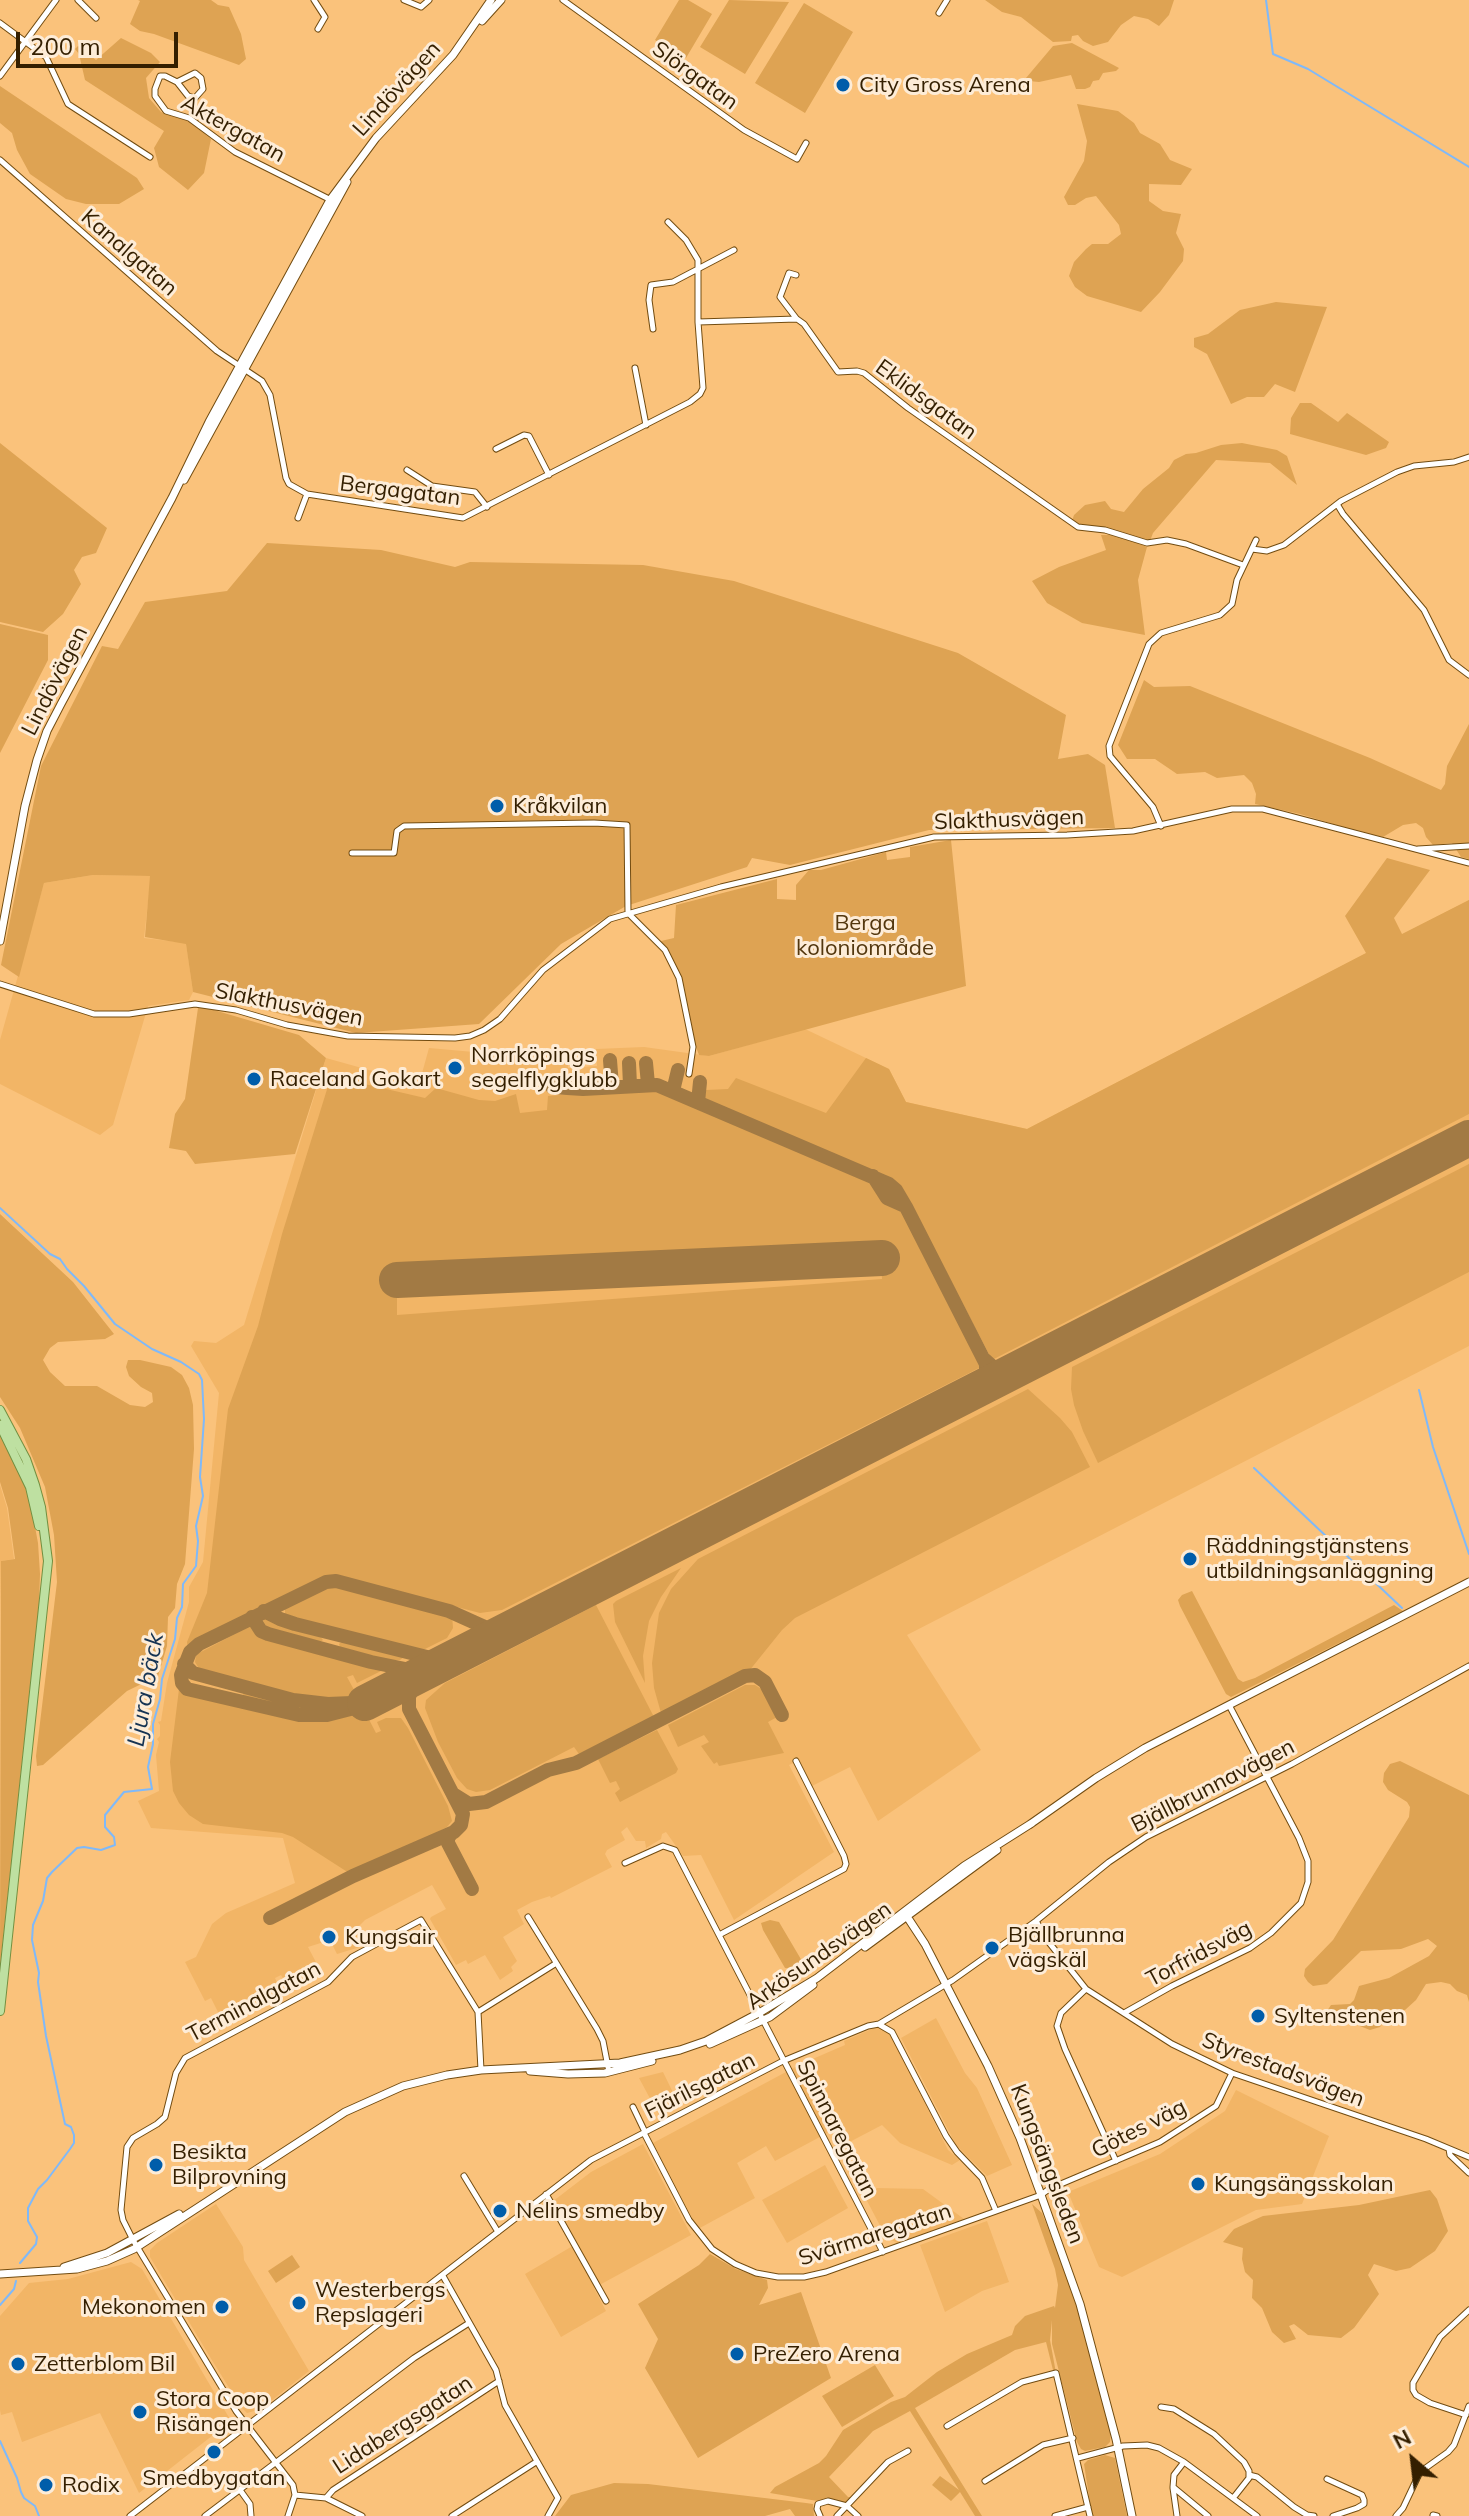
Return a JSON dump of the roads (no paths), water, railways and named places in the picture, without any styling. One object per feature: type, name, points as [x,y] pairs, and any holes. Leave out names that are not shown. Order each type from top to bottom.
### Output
[{"type":"main road","name":"Lindövägen","points":[[462,43],[491,0]]},
{"type":"main road","name":"Lindövägen","points":[[0,941],[25,806],[47,731],[333,201],[360,158],[501,0]]},
{"type":"main road","points":[[0,2011],[48,1561],[41,1507],[26,1459],[1,1418]]},
{"type":"main road","name":"Arkösundsvägen","points":[[0,2272],[43,2271],[135,2244],[334,2119],[376,2097],[417,2082],[481,2070],[568,2074],[698,2048],[733,2035],[1111,1768],[1228,1704],[1469,1582]]},
{"type":"main road","name":"Kungsängsleden","points":[[905,1914],[947,1984],[1001,2094],[1041,2195],[1080,2304],[1118,2447],[1132,2516]]},
{"type":"street","points":[[0,76],[56,0]]},
{"type":"street","points":[[78,0],[96,18]]},
{"type":"street","points":[[314,0],[325,17],[318,29]]},
{"type":"street","points":[[404,0],[421,7],[429,0]]},
{"type":"street","name":"Slörgatan","points":[[563,0],[744,130],[797,159],[806,143]]},
{"type":"street","points":[[939,13],[947,0]]},
{"type":"street","points":[[0,23],[46,57],[68,104],[150,157]]},
{"type":"street","name":"Aktergatan","points":[[177,82],[195,73],[201,78],[203,89],[195,98],[188,96],[177,82],[160,76],[155,96],[166,111],[189,118],[235,152],[333,201]]},
{"type":"street","name":"Kanalgatan","points":[[0,160],[111,260],[241,369]]},
{"type":"street","points":[[668,222],[693,249],[698,260],[698,322],[797,319]]},
{"type":"street","points":[[653,329],[649,300],[651,285],[673,282],[734,250]]},
{"type":"street","points":[[796,275],[789,273],[780,297],[797,319]]},
{"type":"street","name":"Eklidsgatan","points":[[797,319],[804,324],[838,372],[864,373],[908,408],[1078,527],[1105,530],[1147,543],[1167,540],[1186,544],[1243,565]]},
{"type":"street","name":"Bergagatan","points":[[241,369],[262,381],[267,388],[289,484],[307,494],[463,518],[690,402],[700,394],[703,388],[698,322]]},
{"type":"street","points":[[635,368],[646,425]]},
{"type":"street","points":[[496,449],[524,435],[529,436],[549,475]]},
{"type":"street","points":[[1252,549],[1267,551],[1284,545],[1337,504],[1402,470],[1469,457]]},
{"type":"street","name":"Bergagatan","points":[[407,470],[432,486],[475,492],[487,507]]},
{"type":"street","name":"Bergagatan","points":[[298,518],[307,494]]},
{"type":"street","points":[[1337,504],[1424,610],[1453,664],[1469,675]]},
{"type":"street","points":[[1161,826],[1153,807],[1110,756],[1109,746],[1149,644],[1161,633],[1220,615],[1232,604],[1237,580],[1256,540]]},
{"type":"street","name":"Slakthusvägen","points":[[0,984],[94,1014],[129,1014],[195,1004],[236,1010],[287,1025],[348,1036],[455,1038],[470,1036],[500,1019],[543,970],[610,919],[721,887],[934,837],[1133,831],[1232,809],[1263,809],[1469,863]]},
{"type":"street","points":[[352,853],[394,853],[397,831],[404,826],[627,825],[628,913],[665,950],[679,978],[693,1047],[689,1074]]},
{"type":"street","points":[[1416,850],[1469,846]]},
{"type":"street","name":"Bjällbrunnavägen","points":[[947,1984],[1036,1921],[1131,1846],[1267,1777],[1469,1666]]},
{"type":"street","name":"Torfridsväg","points":[[1124,2013],[1250,1948],[1271,1933],[1301,1903],[1308,1882],[1308,1861],[1299,1838],[1228,1704]]},
{"type":"street","points":[[719,1935],[844,1869],[844,1856],[796,1761]]},
{"type":"street","points":[[625,1863],[663,1846],[675,1850],[761,2017]]},
{"type":"street","points":[[528,1917],[597,2029],[603,2041],[608,2068]]},
{"type":"street","name":"Terminalgatan","points":[[135,2244],[121,2215],[125,2151],[133,2138],[165,2117],[179,2065],[191,2053],[328,1982],[352,1957],[421,1920],[478,2012],[481,2070]]},
{"type":"street","name":"Styrestadsvägen","points":[[1036,1921],[1086,1989],[1172,2044],[1232,2073],[1469,2157]]},
{"type":"street","points":[[478,2012],[556,1964]]},
{"type":"street","name":"Fjärilsgatan","points":[[130,2516],[591,2160],[783,2061],[879,2024],[947,1984]]},
{"type":"street","points":[[1086,1989],[1061,2013],[1057,2026],[1116,2161]]},
{"type":"street","name":"Spinnaregatan","points":[[761,2017],[883,2252]]},
{"type":"street","points":[[879,2024],[892,2032],[946,2136],[982,2178],[996,2211]]},
{"type":"street","name":"Götes väg","points":[[1041,2195],[1160,2142],[1220,2101],[1232,2073]]},
{"type":"street","name":"Svärmaregatan","points":[[633,2107],[699,2234],[712,2249],[735,2264],[767,2275],[804,2277],[1041,2195]]},
{"type":"street","points":[[1449,2149],[1450,2155],[1469,2173]]},
{"type":"street","points":[[464,2176],[498,2232]]},
{"type":"street","points":[[546,2194],[606,2301]]},
{"type":"street","points":[[135,2244],[248,2427],[293,2485],[295,2495],[288,2516]]},
{"type":"street","points":[[443,2276],[496,2370],[505,2405],[556,2493],[557,2503],[548,2516]]},
{"type":"street","points":[[1466,2415],[1416,2395],[1413,2383],[1440,2337],[1469,2310]]},
{"type":"street","points":[[205,2516],[414,2358],[469,2323]]},
{"type":"street","points":[[947,2426],[1022,2382],[1056,2373],[1090,2516]]},
{"type":"street","name":"Lidabergsgatan","points":[[326,2498],[333,2490],[499,2381]]},
{"type":"street","points":[[1396,2516],[1420,2472],[1454,2445],[1469,2406]]},
{"type":"street","points":[[1161,2407],[1174,2409],[1214,2434],[1244,2462],[1249,2475]]},
{"type":"street","points":[[985,2481],[1043,2445],[1073,2438]]},
{"type":"street","points":[[1078,2458],[1118,2447],[1147,2445],[1169,2452],[1257,2516]]},
{"type":"street","points":[[837,2516],[888,2462],[908,2451]]},
{"type":"street","points":[[452,2516],[536,2462]]},
{"type":"street","points":[[1177,2516],[1174,2475],[1184,2462]]},
{"type":"street","points":[[1234,2497],[1249,2475]]},
{"type":"street","points":[[1249,2475],[1257,2477],[1294,2507],[1314,2516]]},
{"type":"street","points":[[1327,2479],[1362,2495],[1364,2500],[1364,2504],[1357,2508],[1333,2516]]},
{"type":"street","points":[[1173,2487],[1208,2516]]},
{"type":"street","points":[[240,2490],[250,2504],[251,2516]]},
{"type":"street","points":[[295,2495],[326,2498],[362,2516]]},
{"type":"street","points":[[820,2516],[817,2509],[822,2502],[847,2506],[858,2516]]},
{"type":"street","points":[[1055,2516],[1088,2507]]},
{"type":"waterway","points":[[1266,0],[1273,54],[1308,69],[1469,167]]},
{"type":"waterway","name":"Ljura bäck","points":[[0,1208],[50,1254],[60,1259],[115,1324],[152,1349],[199,1374],[204,1419],[200,1477],[203,1496],[196,1526],[196,1566],[183,1584],[182,1607],[153,1724],[148,1767],[152,1789],[124,1792],[105,1815],[105,1827],[114,1837],[115,1845],[101,1850],[77,1848],[52,1872],[47,1878],[43,1901],[33,1925],[32,1940],[46,2036],[65,2124],[71,2127],[74,2143],[38,2189],[28,2208],[28,2221],[37,2237],[36,2244],[20,2263]]},
{"type":"waterway","points":[[1419,1390],[1433,1447],[1469,1554]]},
{"type":"waterway","points":[[1254,1468],[1402,1608]]},
{"type":"waterway","name":"Ljura bäck","points":[[0,2305],[14,2289],[16,2281]]},
{"type":"waterway","name":"Ljura bäck","points":[[0,2441],[24,2498],[35,2506],[39,2516]]},
{"type":"place","name":"City Gross Arena","points":[[843,85]]},
{"type":"place","name":"Kråkvilan","points":[[497,806]]},
{"type":"place","name":"Norrköpings segelflygklubb","points":[[455,1068]]},
{"type":"place","name":"Raceland Gokart","points":[[254,1079]]},
{"type":"place","name":"Räddningstjänstens utbildningsanläggning","points":[[1190,1559]]},
{"type":"place","name":"Kungsair","points":[[329,1937]]},
{"type":"place","name":"Bjällbrunna vägskäl","points":[[992,1948]]},
{"type":"place","name":"Syltenstenen","points":[[1258,2016]]},
{"type":"place","name":"Besikta Bilprovning","points":[[156,2165]]},
{"type":"place","name":"Kungsängsskolan","points":[[1198,2184]]},
{"type":"place","name":"Nelins smedby","points":[[500,2211]]},
{"type":"place","name":"Westerbergs Repslageri","points":[[299,2303]]},
{"type":"place","name":"Mekonomen","points":[[222,2307]]},
{"type":"place","name":"PreZero Arena","points":[[737,2354]]},
{"type":"place","name":"Zetterblom Bil","points":[[18,2364]]},
{"type":"place","name":"Stora Coop Risängen","points":[[140,2412]]},
{"type":"place","name":"Smedbygatan","points":[[214,2452]]},
{"type":"place","name":"Rodix","points":[[46,2485]]},
{"type":"park label","name":"Berga koloniområde","points":[[865,936]]}]
